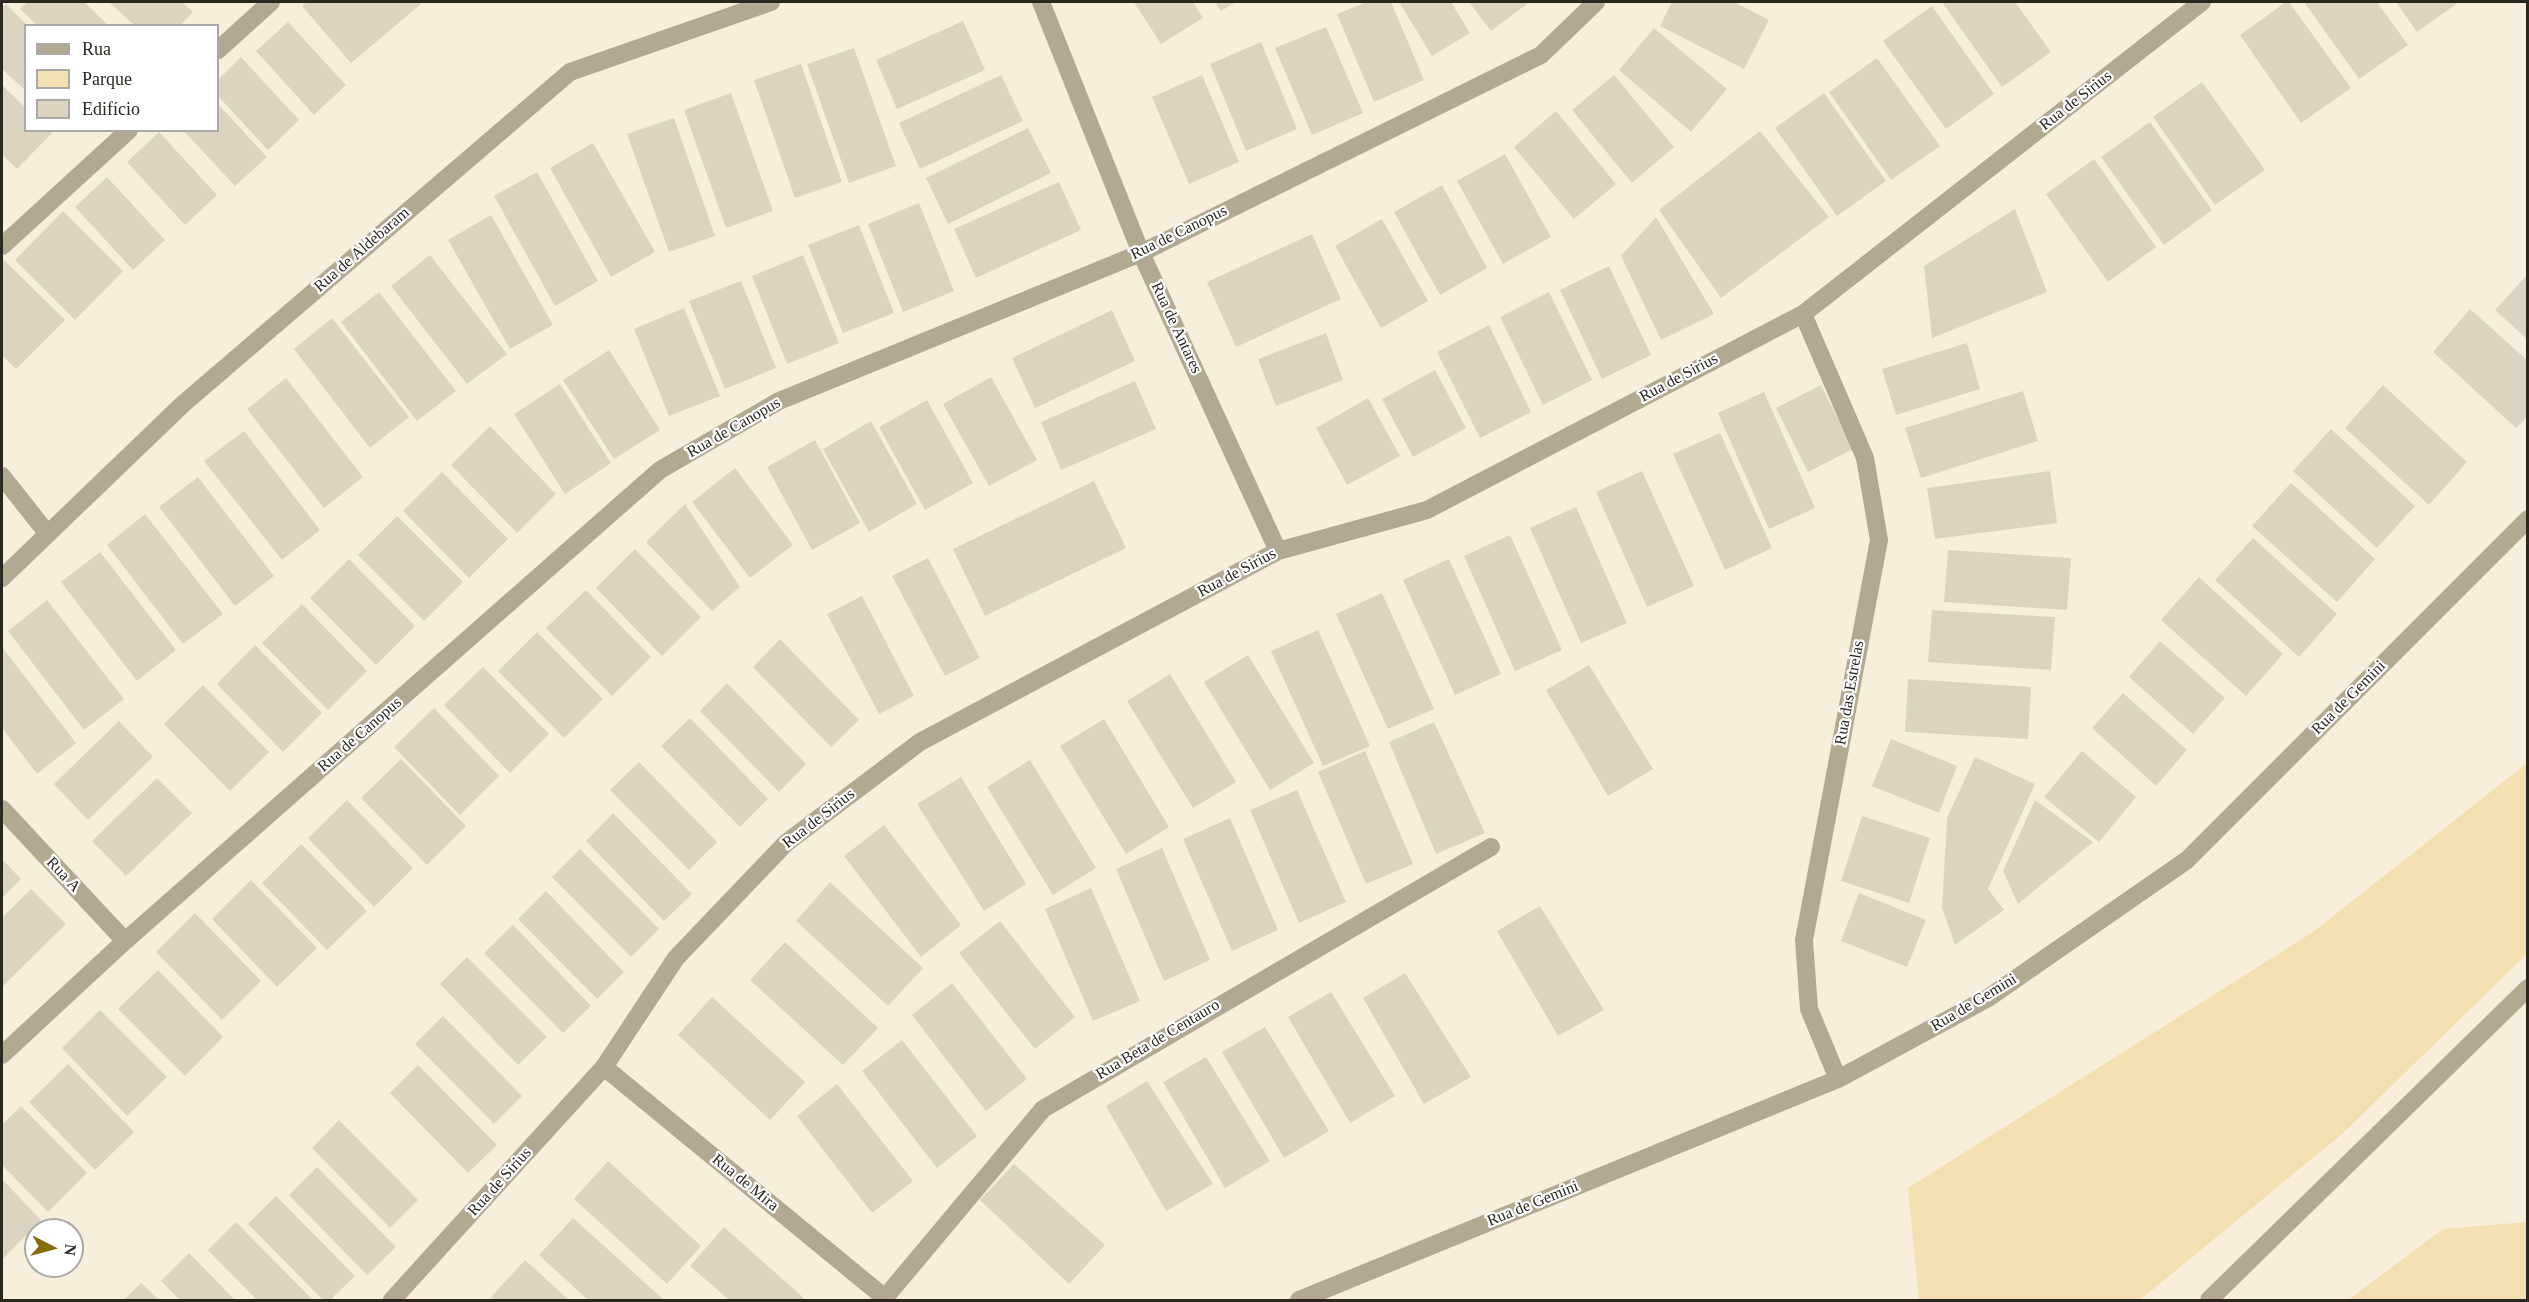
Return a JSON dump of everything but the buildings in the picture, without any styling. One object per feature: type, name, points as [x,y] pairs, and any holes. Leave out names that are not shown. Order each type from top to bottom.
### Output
[{"type":"street","points":[[219,49],[271,2]]},
{"type":"street","name":"Rua de Aldebaram","points":[[2,578],[47,532],[183,404],[570,72],[771,2]]},
{"type":"street","name":"Rua de Antares","points":[[1041,2],[1141,253],[1278,551]]},
{"type":"street","name":"Rua de Canopus","points":[[2,1055],[126,941],[660,470],[779,401],[1141,253],[1541,55],[1596,2]]},
{"type":"street","name":"Rua de Sirius","points":[[392,1300],[604,1067],[676,958],[786,843],[920,742],[1278,551],[1427,510],[1803,314],[2178,10],[2202,2]]},
{"type":"street","points":[[2,246],[127,132]]},
{"type":"street","name":"Rua das Estrelas","points":[[1803,314],[1865,458],[1878,540],[1804,940],[1809,1009],[1838,1078]]},
{"type":"street","points":[[2,476],[47,532]]},
{"type":"street","name":"Rua de Gemini","points":[[1299,1300],[1838,1078],[1988,998],[2187,860],[2528,519]]},
{"type":"street","name":"Rua A","points":[[2,809],[126,941]]},
{"type":"street","name":"Rua Beta de Centauro","points":[[884,1299],[1042,1109],[1491,847]]},
{"type":"street","points":[[2209,1300],[2528,988]]},
{"type":"street","name":"Rua de Mira","points":[[604,1067],[884,1299]]},
{"type":"green space","points":[[2527,763],[2527,954],[2342,1134],[2140,1300],[1919,1300],[1908,1188],[2313,932]]},
{"type":"green space","points":[[2527,1222],[2527,1300],[2348,1300],[2443,1229]]}]
